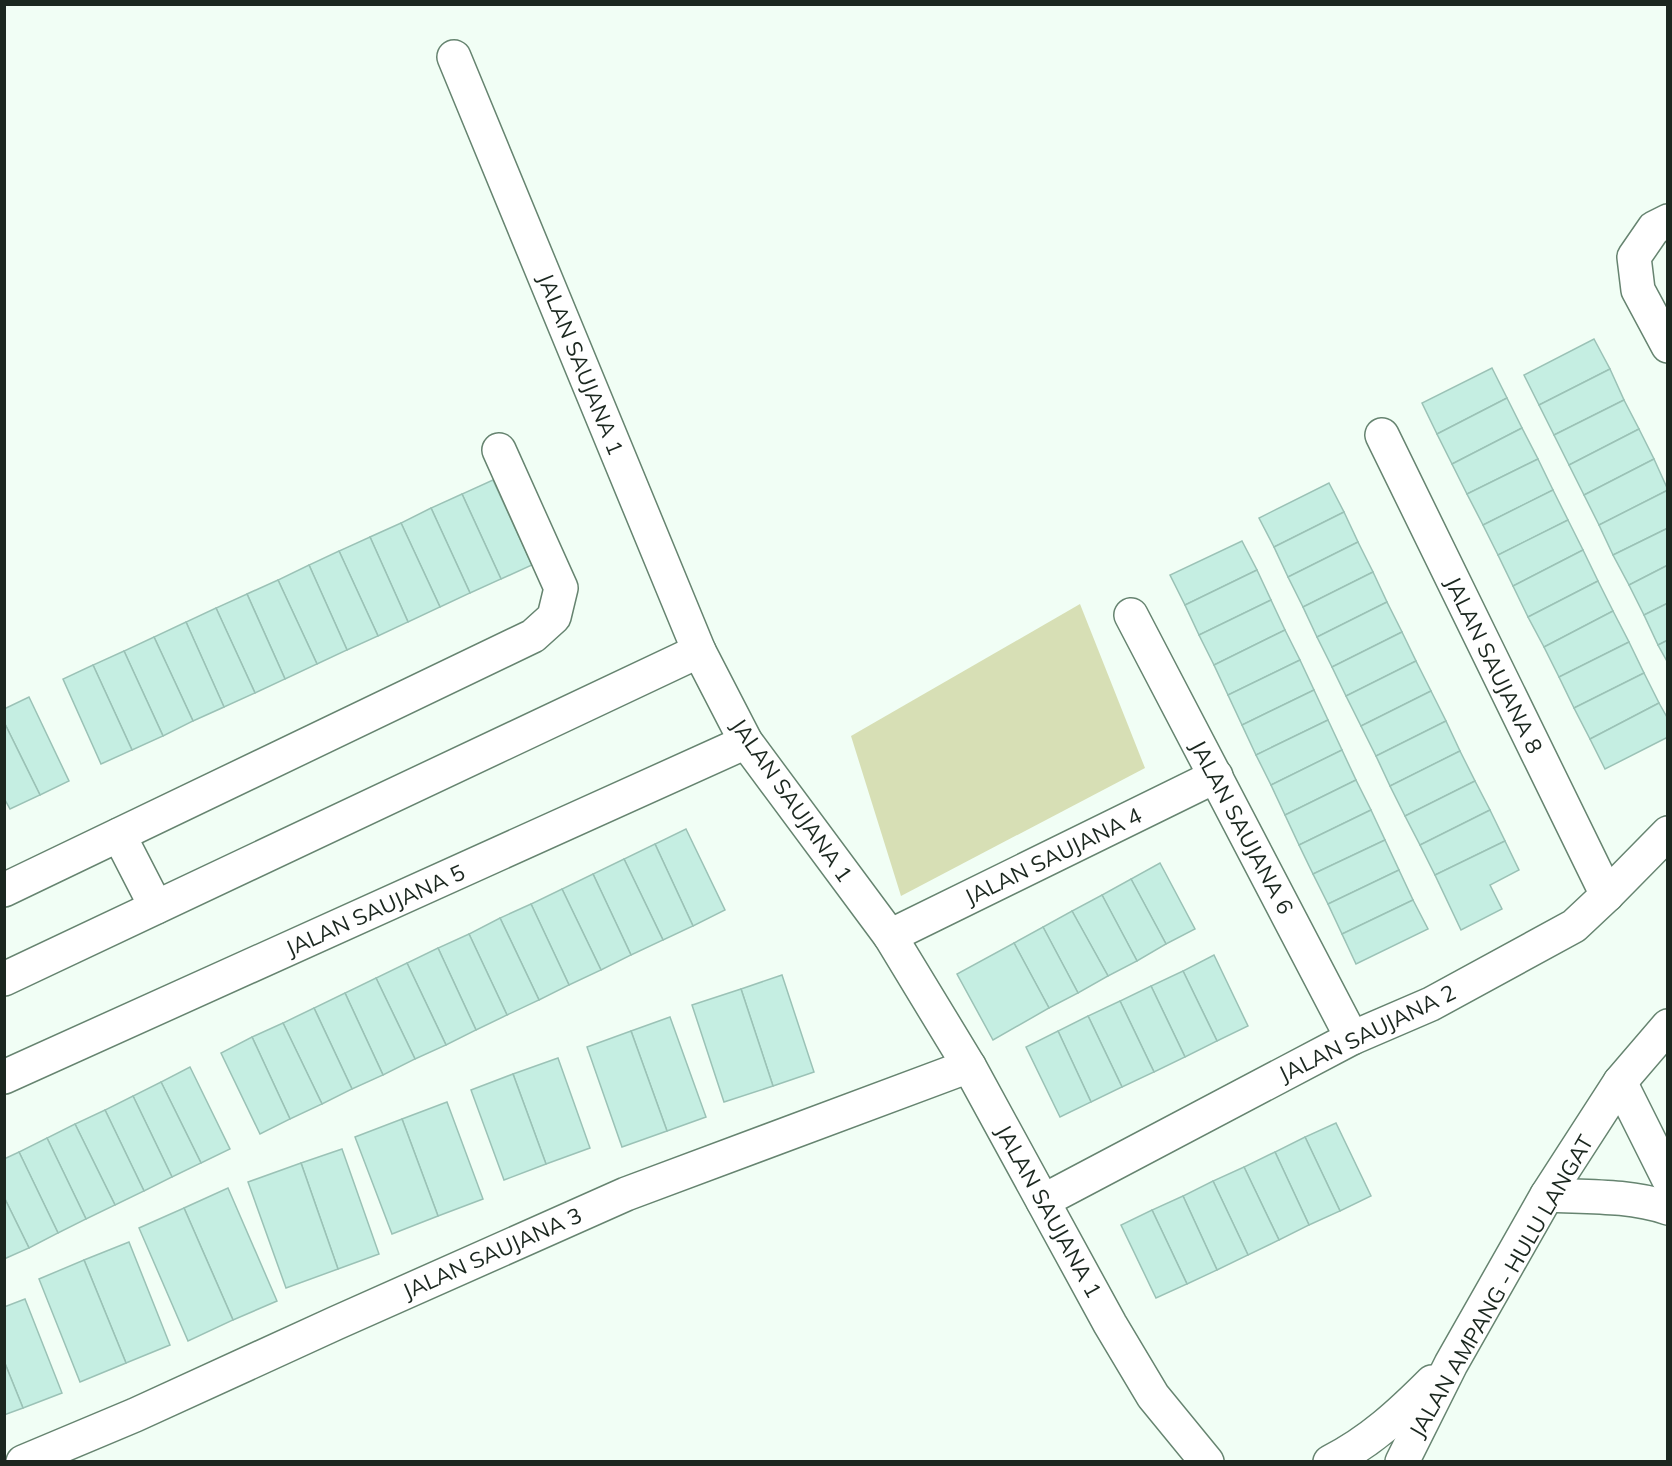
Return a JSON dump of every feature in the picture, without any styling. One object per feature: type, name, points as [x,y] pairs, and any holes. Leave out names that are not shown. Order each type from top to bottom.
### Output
[{"type":"street","name":"JALAN SAUJANA 1","points":[[454,57],[699,651],[746,742],[890,936],[969,1066],[1110,1324],[1153,1396],[1188,1441],[1207,1461]]},
{"type":"street","points":[[1668,221],[1653,228],[1634,257],[1638,290],[1668,346]]},
{"type":"street","name":"JALAN SAUJANA 8","points":[[1383,435],[1607,895]]},
{"type":"street","points":[[4,890],[533,636],[554,617],[561,588],[500,450]]},
{"type":"street","name":"JALAN SAUJANA 6","points":[[1131,615],[1353,1038]]},
{"type":"street","points":[[4,979],[699,651]]},
{"type":"street","name":"JALAN SAUJANA 5","points":[[4,1077],[746,742]]},
{"type":"street","name":"JALAN SAUJANA 4","points":[[890,936],[1216,776]]},
{"type":"street","name":"JALAN SAUJANA 2","points":[[1043,1201],[1353,1038],[1431,1004],[1574,926],[1668,833]]},
{"type":"street","points":[[119,835],[156,907]]},
{"type":"street","name":"JALAN AMPANG - HULU LANGAT","points":[[1402,1461],[1452,1364],[1547,1196],[1620,1082],[1668,1026]]},
{"type":"street","name":"JALAN SAUJANA 3","points":[[23,1461],[135,1415],[626,1194],[969,1066]]},
{"type":"street","points":[[1620,1082],[1668,1178]]},
{"type":"street","points":[[1547,1196],[1618,1198],[1668,1208]]},
{"type":"street","points":[[1330,1461],[1392,1422],[1452,1364]]},
{"type":"green space","points":[[1080,604],[1145,768],[901,896],[851,736]]},
{"type":"building","points":[[1594,339],[1610,369],[1539,405],[1524,375]]},
{"type":"building","points":[[1492,368],[1507,398],[1437,434],[1422,403]]},
{"type":"building","points":[[1610,369],[1624,400],[1554,435],[1539,405]]},
{"type":"building","points":[[1507,398],[1522,428],[1452,464],[1437,434]]},
{"type":"building","points":[[1624,400],[1639,429],[1569,465],[1554,435]]},
{"type":"building","points":[[1522,428],[1538,459],[1467,494],[1452,464]]},
{"type":"building","points":[[1639,429],[1654,459],[1584,495],[1569,465]]},
{"type":"building","points":[[1538,459],[1553,490],[1483,525],[1467,494]]},
{"type":"building","points":[[1654,459],[1668,490],[1599,525],[1584,495]]},
{"type":"building","points":[[493,480],[532,565],[501,579],[462,494]]},
{"type":"building","points":[[1329,483],[1344,512],[1274,547],[1259,518]]},
{"type":"building","points":[[1553,490],[1568,520],[1498,555],[1483,525]]},
{"type":"building","points":[[1668,490],[1668,528],[1613,555],[1599,525]]},
{"type":"building","points":[[462,494],[501,579],[470,593],[431,508]]},
{"type":"building","points":[[431,508],[470,593],[440,607],[401,523]]},
{"type":"building","points":[[1344,512],[1358,542],[1288,577],[1274,547]]},
{"type":"building","points":[[1568,520],[1583,550],[1513,586],[1498,555]]},
{"type":"building","points":[[401,523],[440,607],[408,622],[370,537]]},
{"type":"building","points":[[1668,528],[1668,565],[1629,585],[1613,555]]},
{"type":"building","points":[[370,537],[408,622],[378,636],[339,551]]},
{"type":"building","points":[[1242,541],[1257,570],[1185,605],[1170,575]]},
{"type":"building","points":[[1358,542],[1373,572],[1303,607],[1288,577]]},
{"type":"building","points":[[1583,550],[1598,581],[1528,617],[1513,586]]},
{"type":"building","points":[[339,551],[378,636],[347,650],[309,565]]},
{"type":"building","points":[[309,565],[347,650],[317,664],[278,580]]},
{"type":"building","points":[[1668,565],[1668,603],[1644,615],[1629,585]]},
{"type":"building","points":[[1257,570],[1271,600],[1199,635],[1185,605]]},
{"type":"building","points":[[1373,572],[1387,602],[1317,637],[1303,607]]},
{"type":"building","points":[[278,580],[317,664],[285,679],[247,594]]},
{"type":"building","points":[[1598,581],[1613,611],[1544,647],[1528,617]]},
{"type":"building","points":[[247,594],[285,679],[255,693],[216,608]]},
{"type":"building","points":[[1271,600],[1285,630],[1214,665],[1199,635]]},
{"type":"building","points":[[1387,602],[1402,632],[1332,667],[1317,637]]},
{"type":"building","points":[[1668,603],[1668,640],[1658,645],[1644,615]]},
{"type":"building","points":[[216,608],[255,693],[224,707],[186,622]]},
{"type":"building","points":[[1613,611],[1629,642],[1559,677],[1544,647]]},
{"type":"building","points":[[186,622],[224,707],[193,721],[154,637]]},
{"type":"building","points":[[1285,630],[1300,660],[1228,695],[1214,665]]},
{"type":"building","points":[[1402,632],[1416,661],[1346,696],[1332,667]]},
{"type":"building","points":[[154,637],[193,721],[163,736],[124,651]]},
{"type":"building","points":[[1668,640],[1668,663],[1658,645]]},
{"type":"building","points":[[1629,642],[1644,673],[1574,708],[1559,677]]},
{"type":"building","points":[[124,651],[163,736],[132,750],[93,665]]},
{"type":"building","points":[[1300,660],[1314,690],[1242,725],[1228,695]]},
{"type":"building","points":[[1416,661],[1431,691],[1361,726],[1346,696]]},
{"type":"building","points":[[93,665],[132,750],[101,764],[63,679]]},
{"type":"building","points":[[1644,673],[1659,703],[1590,739],[1574,708]]},
{"type":"building","points":[[1314,690],[1328,720],[1256,755],[1242,725]]},
{"type":"building","points":[[1431,691],[1446,721],[1376,756],[1361,726]]},
{"type":"building","points":[[29,697],[69,781],[40,795],[4,722],[4,709]]},
{"type":"building","points":[[1659,703],[1668,719],[1668,737],[1605,769],[1590,739]]},
{"type":"building","points":[[1328,720],[1342,750],[1271,785],[1256,755]]},
{"type":"building","points":[[1446,721],[1460,751],[1390,786],[1376,756]]},
{"type":"building","points":[[4,722],[40,795],[10,809],[4,798]]},
{"type":"building","points":[[1342,750],[1356,780],[1285,815],[1271,785]]},
{"type":"building","points":[[1460,751],[1475,781],[1405,816],[1390,786]]},
{"type":"building","points":[[1356,780],[1371,810],[1299,845],[1285,815]]},
{"type":"building","points":[[1475,781],[1490,810],[1420,845],[1405,816]]},
{"type":"building","points":[[1371,810],[1385,840],[1313,874],[1299,845]]},
{"type":"building","points":[[1490,810],[1505,841],[1435,875],[1420,845]]},
{"type":"building","points":[[686,829],[725,910],[693,926],[655,844]]},
{"type":"building","points":[[1385,840],[1399,870],[1328,904],[1313,874]]},
{"type":"building","points":[[1505,841],[1519,870],[1490,885],[1502,909],[1461,930],[1435,875]]},
{"type":"building","points":[[655,844],[693,926],[663,940],[624,859]]},
{"type":"building","points":[[624,859],[663,940],[631,955],[593,874]]},
{"type":"building","points":[[1160,863],[1195,929],[1166,944],[1131,879]]},
{"type":"building","points":[[1399,870],[1413,900],[1342,934],[1328,904]]},
{"type":"building","points":[[593,874],[631,955],[601,970],[562,889]]},
{"type":"building","points":[[1131,879],[1166,944],[1137,961],[1102,895]]},
{"type":"building","points":[[562,889],[601,970],[569,985],[531,904]]},
{"type":"building","points":[[1102,895],[1137,961],[1108,976],[1072,911]]},
{"type":"building","points":[[1413,900],[1428,929],[1356,964],[1342,934]]},
{"type":"building","points":[[531,904],[569,985],[539,1000],[500,918]]},
{"type":"building","points":[[1072,911],[1108,976],[1078,993],[1043,927]]},
{"type":"building","points":[[500,918],[539,1000],[507,1015],[469,934]]},
{"type":"building","points":[[1043,927],[1078,993],[1049,1008],[1014,943]]},
{"type":"building","points":[[469,934],[507,1015],[476,1030],[438,948]]},
{"type":"building","points":[[1014,943],[1049,1008],[993,1040],[957,974]]},
{"type":"building","points":[[438,948],[476,1030],[446,1045],[407,963]]},
{"type":"building","points":[[1214,955],[1248,1026],[1217,1041],[1183,971]]},
{"type":"building","points":[[407,963],[446,1045],[415,1059],[376,978]]},
{"type":"building","points":[[1183,971],[1217,1041],[1185,1057],[1151,986]]},
{"type":"building","points":[[782,975],[814,1072],[773,1086],[741,989]]},
{"type":"building","points":[[376,978],[415,1059],[383,1075],[345,993]]},
{"type":"building","points":[[1151,986],[1185,1057],[1154,1072],[1120,1001]]},
{"type":"building","points":[[741,989],[773,1086],[724,1102],[692,1005]]},
{"type":"building","points":[[345,993],[383,1075],[352,1089],[314,1008]]},
{"type":"building","points":[[1120,1001],[1154,1072],[1122,1087],[1088,1016]]},
{"type":"building","points":[[314,1008],[352,1089],[322,1104],[283,1023]]},
{"type":"building","points":[[1088,1016],[1122,1087],[1091,1102],[1058,1031]]},
{"type":"building","points":[[670,1017],[706,1117],[667,1131],[631,1031]]},
{"type":"building","points":[[283,1023],[322,1104],[290,1119],[252,1037]]},
{"type":"building","points":[[631,1031],[667,1131],[622,1147],[587,1047]]},
{"type":"building","points":[[1058,1031],[1091,1102],[1060,1117],[1026,1047]]},
{"type":"building","points":[[252,1037],[290,1119],[260,1134],[221,1053]]},
{"type":"building","points":[[558,1058],[590,1148],[546,1164],[513,1074]]},
{"type":"building","points":[[190,1067],[230,1149],[201,1163],[161,1082]]},
{"type":"building","points":[[513,1074],[546,1164],[504,1180],[471,1090]]},
{"type":"building","points":[[161,1082],[201,1163],[172,1177],[133,1096]]},
{"type":"building","points":[[133,1096],[172,1177],[144,1191],[105,1110]]},
{"type":"building","points":[[447,1102],[483,1199],[438,1216],[402,1119]]},
{"type":"building","points":[[105,1110],[144,1191],[115,1205],[75,1124]]},
{"type":"building","points":[[402,1119],[438,1216],[392,1234],[355,1137]]},
{"type":"building","points":[[1336,1123],[1371,1196],[1340,1211],[1305,1137]]},
{"type":"building","points":[[75,1124],[115,1205],[86,1219],[47,1138]]},
{"type":"building","points":[[1305,1137],[1340,1211],[1309,1225],[1275,1152]]},
{"type":"building","points":[[47,1138],[86,1219],[58,1233],[19,1152]]},
{"type":"building","points":[[342,1149],[379,1254],[338,1269],[301,1163]]},
{"type":"building","points":[[19,1152],[58,1233],[29,1248],[4,1197],[4,1159]]},
{"type":"building","points":[[1275,1152],[1309,1225],[1279,1240],[1244,1167]]},
{"type":"building","points":[[301,1163],[338,1269],[286,1288],[248,1182]]},
{"type":"building","points":[[1244,1167],[1279,1240],[1248,1255],[1213,1181]]},
{"type":"building","points":[[1213,1181],[1248,1255],[1217,1270],[1183,1196]]},
{"type":"building","points":[[228,1188],[277,1301],[233,1320],[184,1208]]},
{"type":"building","points":[[1183,1196],[1217,1270],[1187,1284],[1152,1210]]},
{"type":"building","points":[[4,1197],[29,1248],[4,1259]]},
{"type":"building","points":[[184,1208],[233,1320],[188,1341],[139,1228]]},
{"type":"building","points":[[1152,1210],[1187,1284],[1156,1298],[1121,1225]]},
{"type":"building","points":[[129,1242],[170,1345],[126,1363],[84,1260]]},
{"type":"building","points":[[84,1260],[126,1363],[80,1382],[39,1279]]},
{"type":"building","points":[[25,1299],[62,1393],[23,1408],[4,1361],[4,1307]]},
{"type":"building","points":[[4,1361],[23,1408],[4,1415]]}]
